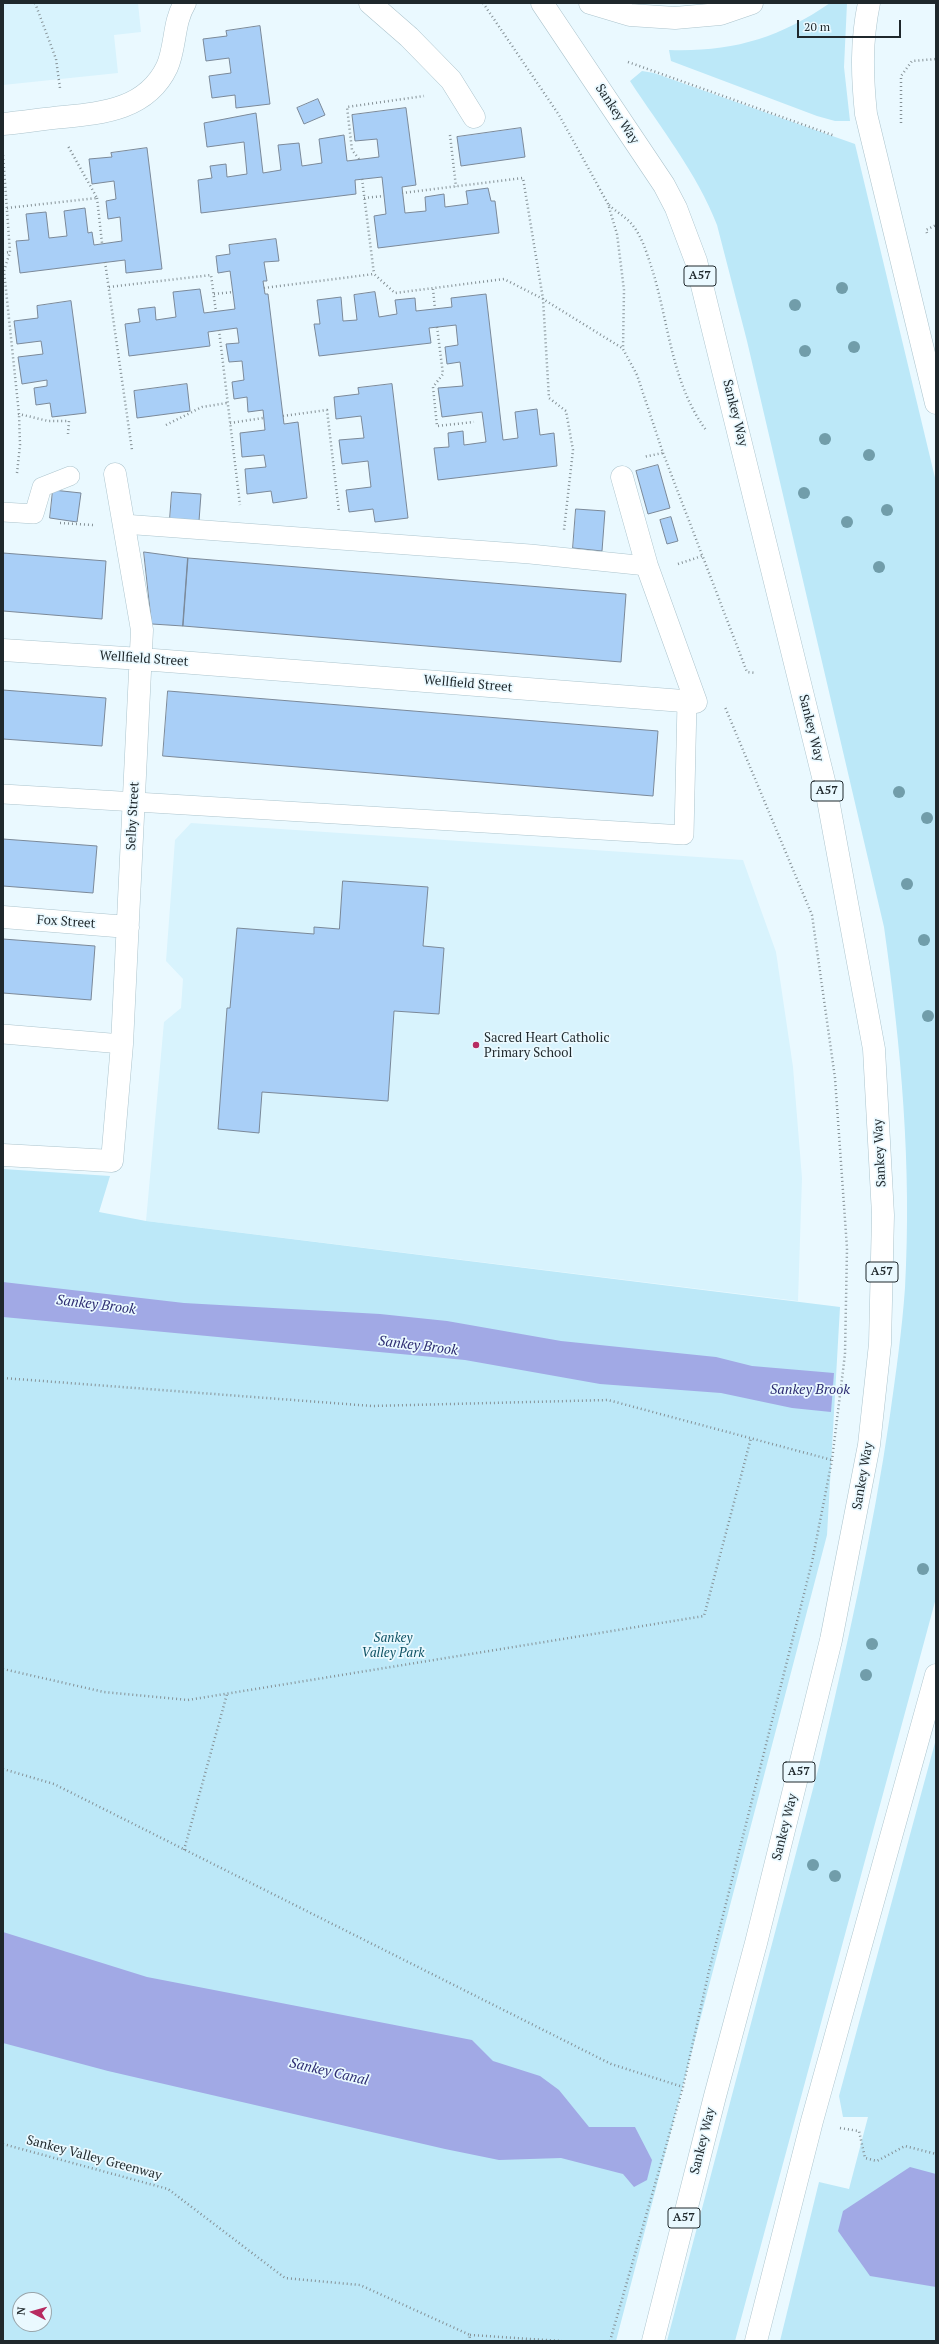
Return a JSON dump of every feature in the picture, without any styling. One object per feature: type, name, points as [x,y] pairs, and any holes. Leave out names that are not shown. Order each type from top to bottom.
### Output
[{"type":"main road","points":[[3,124],[103,113],[124,107],[142,97],[156,84],[167,68],[173,49],[176,28],[185,3]]},
{"type":"main road","points":[[370,3],[409,37],[450,80],[474,117]]},
{"type":"main road","name":"Sankey Way","points":[[542,3],[664,185],[676,208],[696,261],[826,788],[874,1049],[883,1215],[880,1344],[869,1445],[831,1640],[756,1943],[713,2103],[653,2341]]},
{"type":"main road","points":[[590,3],[630,15],[675,18],[720,14],[752,3]]},
{"type":"main road","points":[[869,3],[864,26],[861,71],[866,114],[936,403]]},
{"type":"main road","name":"Selby Street","points":[[3,1155],[112,1161],[122,1044],[142,630],[115,474]]},
{"type":"main road","points":[[622,477],[647,566],[696,702],[686,702]]},
{"type":"main road","name":"Wellfield Street","points":[[3,650],[141,659],[686,702]]},
{"type":"main road","name":"Fox Street","points":[[3,917],[128,927]]},
{"type":"main road","points":[[756,2341],[812,2121],[936,1675]]},
{"type":"lane","points":[[7,513],[34,514],[42,487],[70,476]]},
{"type":"lane","points":[[123,524],[561,557],[647,566]]},
{"type":"lane","points":[[3,794],[684,835],[686,702]]},
{"type":"lane","points":[[3,1034],[122,1044]]},
{"type":"path","points":[[35,3],[56,59],[64,139],[97,198],[102,244]]},
{"type":"path","points":[[483,3],[560,115],[608,204],[617,234],[624,290],[623,348],[637,375],[663,453],[747,672],[756,673]]},
{"type":"path","points":[[901,123],[901,76],[912,61],[936,58]]},
{"type":"path","points":[[628,62],[835,136]]},
{"type":"path","points":[[359,159],[352,150],[347,107],[458,91]]},
{"type":"path","points":[[450,132],[456,187]]},
{"type":"path","points":[[3,155],[10,252],[4,271],[19,414],[20,444],[7,513]]},
{"type":"path","points":[[402,193],[523,178],[543,299],[549,398],[566,411],[573,450],[561,557]]},
{"type":"path","points":[[362,179],[374,274],[395,293],[504,279],[543,299],[623,348]]},
{"type":"path","points":[[364,198],[384,196]]},
{"type":"path","points":[[7,208],[97,198]]},
{"type":"path","points":[[608,204],[634,226],[642,242],[660,294],[678,374],[688,400],[710,435]]},
{"type":"path","points":[[928,237],[926,230],[936,225]]},
{"type":"path","points":[[3,253],[10,252]]},
{"type":"path","points":[[105,262],[132,451]]},
{"type":"path","points":[[264,288],[374,274]]},
{"type":"path","points":[[109,287],[211,275],[216,312]]},
{"type":"path","points":[[433,289],[435,309]]},
{"type":"path","points":[[214,294],[233,292]]},
{"type":"path","points":[[437,327],[443,374],[433,387],[437,426],[474,422]]},
{"type":"path","points":[[219,330],[243,532]]},
{"type":"path","points":[[166,425],[202,407],[227,403]]},
{"type":"path","points":[[283,416],[327,410],[343,541]]},
{"type":"path","points":[[19,414],[48,421],[69,421],[68,434]]},
{"type":"path","points":[[230,423],[263,418]]},
{"type":"path","points":[[622,477],[643,457],[663,453]]},
{"type":"path","points":[[34,514],[49,522],[75,525],[123,524]]},
{"type":"path","points":[[647,566],[672,566],[702,556]]},
{"type":"path","points":[[610,2341],[683,2087],[709,1971],[812,1562],[832,1460],[845,1354],[848,1248],[835,1078],[812,915],[724,705]]},
{"type":"path","points":[[3,1378],[372,1406],[608,1400],[832,1460]]},
{"type":"path","points":[[3,1669],[104,1692],[188,1700],[704,1616],[751,1438]]},
{"type":"path","points":[[184,1850],[227,1694]]},
{"type":"path","points":[[3,1769],[54,1784],[611,2064],[683,2087]]},
{"type":"path","points":[[840,2128],[859,2131],[865,2158],[877,2161],[905,2146],[936,2154]]},
{"type":"path","name":"Sankey Valley Greenway","points":[[3,2144],[168,2189],[285,2278],[360,2285],[470,2335]]},
{"type":"path","points":[[469,2341],[470,2335],[562,2341]]},
{"type":"shaded area","points":[[3,3],[138,3],[141,32],[114,35],[118,73],[3,85]]},
{"type":"shaded area","name":"Sacred Heart Catholic Primary School","points":[[191,823],[743,860],[776,952],[793,1067],[802,1178],[798,1301],[146,1221],[164,1022],[181,1008],[183,979],[166,961],[175,840]]},
{"type":"green space","points":[[830,3],[847,3],[844,67],[850,121],[835,121],[817,116],[671,61],[669,50],[713,49],[753,41],[792,26]]},
{"type":"green space","points":[[642,71],[654,73],[855,144],[936,482],[936,1598],[735,2341],[667,2341],[819,1766],[849,1635],[876,1503],[897,1367],[905,1288],[907,1242],[906,1152],[900,1062],[884,927],[747,341],[717,225],[709,206],[689,169],[630,81]]},
{"type":"green space","name":"Sankey Valley Park","points":[[3,1169],[110,1176],[99,1212],[146,1221],[840,1307],[827,1535],[616,2341],[3,2341]]},
{"type":"green space","points":[[936,1739],[936,2341],[780,2341],[819,2182],[849,2189],[868,2117],[843,2117],[839,2096]]},
{"type":"water","name":"Sankey Brook","points":[[3,1282],[184,1303],[380,1314],[447,1321],[561,1341],[716,1357],[752,1366],[834,1373],[831,1412],[792,1408],[721,1393],[600,1384],[465,1360],[3,1317]]},
{"type":"water","name":"Sankey Canal","points":[[3,1932],[147,1977],[472,2040],[493,2061],[540,2076],[559,2090],[589,2127],[635,2127],[652,2160],[647,2180],[634,2187],[623,2174],[561,2158],[499,2160],[445,2149],[108,2071],[3,2043]]},
{"type":"water","points":[[910,2167],[936,2174],[936,2287],[870,2276],[838,2231],[843,2211]]},
{"type":"building","points":[[260,26],[270,104],[236,108],[235,95],[212,98],[209,76],[231,73],[229,58],[206,61],[203,39],[227,36],[226,31]]},
{"type":"building","points":[[318,99],[325,115],[304,124],[297,108]]},
{"type":"building","points":[[406,108],[416,185],[402,187],[405,213],[426,211],[425,197],[444,194],[445,207],[468,204],[466,191],[488,188],[491,201],[495,201],[499,233],[378,248],[374,216],[386,214],[382,177],[355,180],[356,194],[201,213],[198,180],[212,178],[210,166],[226,164],[227,177],[247,174],[244,142],[207,147],[204,123],[256,113],[263,173],[281,170],[278,145],[299,143],[302,166],[322,163],[319,139],[344,135],[347,161],[379,157],[377,139],[355,141],[352,115]]},
{"type":"building","points":[[521,128],[525,157],[461,166],[457,137]]},
{"type":"building","points":[[147,148],[162,269],[126,273],[125,260],[20,273],[16,241],[29,240],[26,214],[46,212],[49,238],[67,236],[64,211],[85,208],[88,233],[92,232],[94,245],[122,241],[120,217],[108,219],[106,201],[116,199],[114,181],[92,184],[89,159],[112,157],[111,153]]},
{"type":"building","points":[[276,239],[279,261],[264,262],[267,281],[263,281],[265,294],[268,294],[284,424],[298,422],[307,498],[273,503],[271,491],[247,494],[245,469],[266,467],[264,455],[242,457],[240,433],[265,430],[263,410],[248,412],[247,397],[234,399],[232,382],[244,380],[242,361],[229,362],[226,344],[239,343],[237,328],[208,332],[210,346],[129,356],[125,324],[140,322],[138,309],[155,307],[156,320],[176,317],[173,292],[200,289],[204,313],[235,309],[230,271],[218,273],[216,256],[230,254],[229,245]]},
{"type":"building","points":[[375,292],[379,317],[397,314],[395,300],[415,298],[416,311],[452,307],[451,298],[486,294],[503,440],[518,438],[515,412],[537,409],[540,435],[554,433],[557,466],[438,480],[434,448],[449,447],[448,433],[463,431],[464,445],[486,442],[482,412],[442,417],[438,388],[463,386],[460,362],[447,364],[445,347],[458,345],[456,325],[429,328],[431,343],[319,356],[314,324],[320,324],[317,300],[341,297],[343,321],[357,320],[354,295]]},
{"type":"building","points":[[71,301],[86,413],[52,417],[50,403],[36,405],[34,388],[47,386],[47,380],[22,384],[18,357],[43,354],[41,341],[17,344],[14,321],[38,318],[37,306]]},
{"type":"building","points":[[187,384],[190,411],[137,418],[134,391]]},
{"type":"building","points":[[392,384],[408,518],[375,522],[373,509],[349,512],[346,490],[371,487],[368,461],[342,464],[339,440],[364,438],[361,416],[336,419],[334,397],[359,394],[358,388]]},
{"type":"building","points":[[658,465],[670,508],[648,514],[636,471]]},
{"type":"building","points":[[53,490],[81,493],[77,522],[50,518]]},
{"type":"building","points":[[172,492],[201,494],[199,521],[170,519]]},
{"type":"building","points":[[576,509],[605,511],[602,551],[573,548]]},
{"type":"building","points":[[671,517],[678,541],[667,544],[660,520]]},
{"type":"building","points":[[144,552],[188,558],[183,626],[152,624]]},
{"type":"building","points":[[3,553],[106,561],[102,619],[3,611]]},
{"type":"building","points":[[188,558],[626,594],[621,662],[183,626]]},
{"type":"building","points":[[3,690],[106,698],[102,746],[3,739]]},
{"type":"building","points":[[168,691],[658,731],[653,796],[163,756]]},
{"type":"building","points":[[3,839],[97,846],[93,893],[3,886]]},
{"type":"building","points":[[343,881],[428,887],[423,946],[444,948],[439,1014],[394,1011],[388,1101],[262,1092],[259,1133],[218,1129],[227,1008],[230,1008],[237,928],[314,934],[314,927],[339,929]]},
{"type":"building","points":[[3,939],[95,946],[91,1000],[3,993]]},
{"type":"place","name":"Sacred Heart Catholic Primary School","points":[[476,1045]]}]
